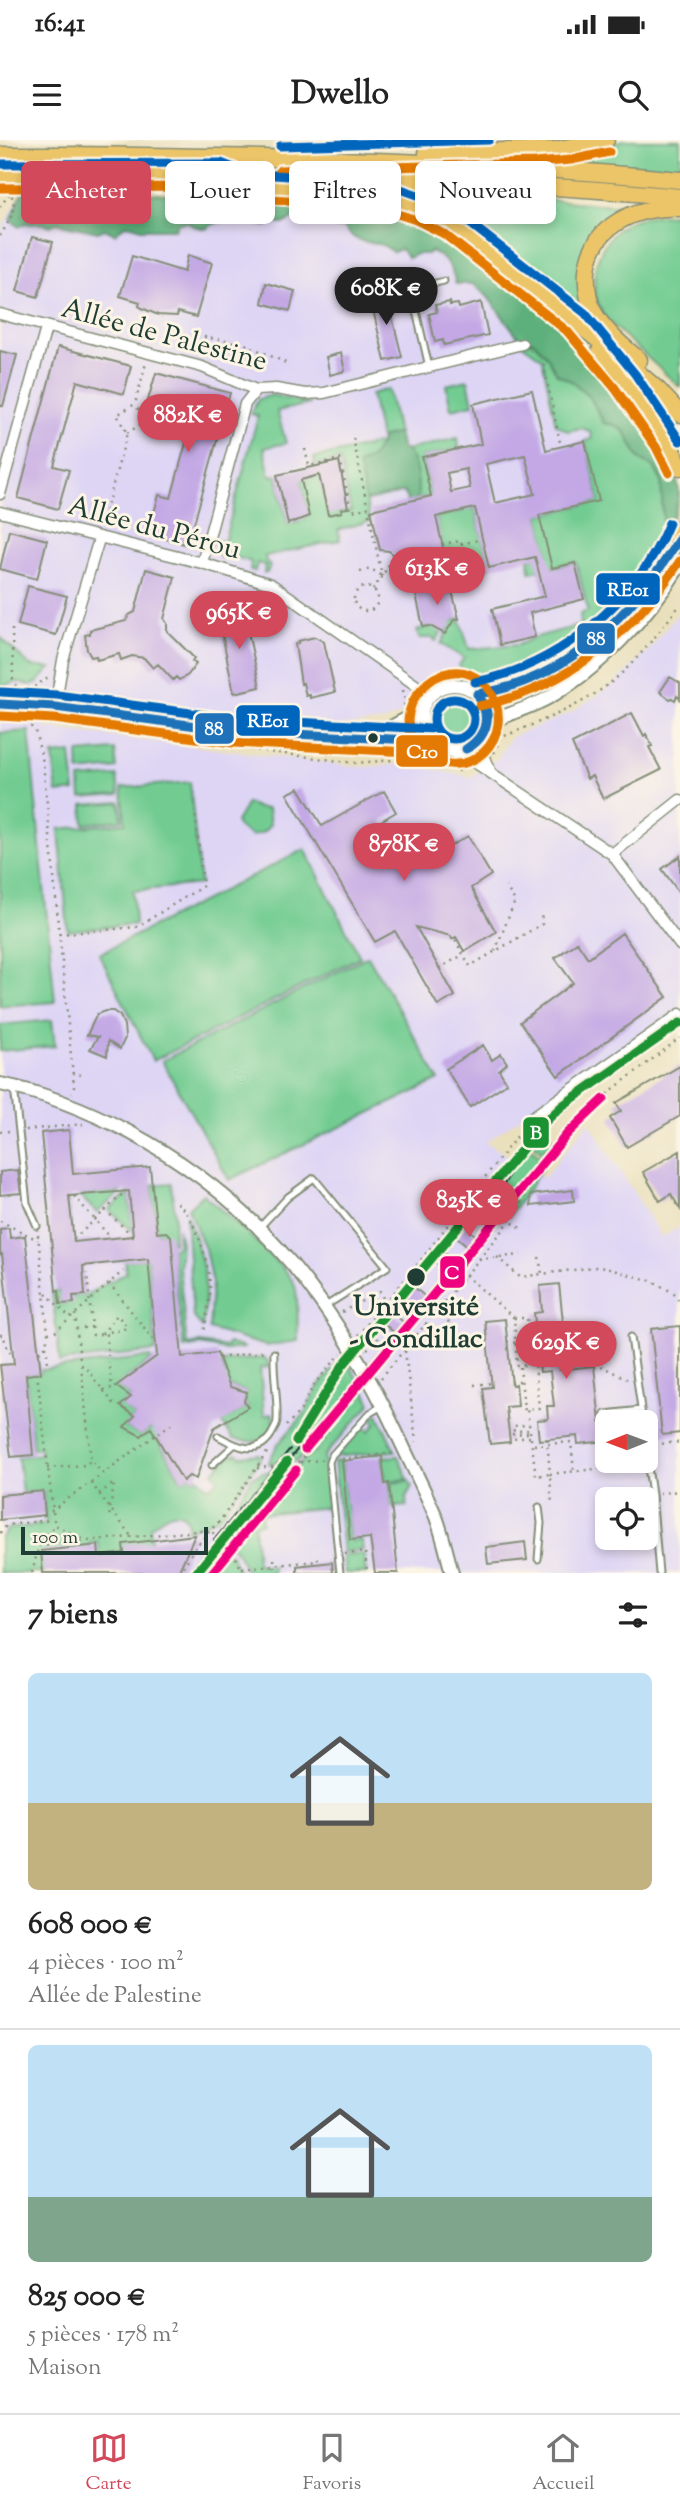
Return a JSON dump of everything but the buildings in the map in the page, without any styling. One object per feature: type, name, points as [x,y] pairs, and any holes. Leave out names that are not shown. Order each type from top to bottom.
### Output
[{"type":"highway","points":[[300,158],[554,150],[606,140]]},
{"type":"highway","points":[[0,155],[300,158],[491,165],[680,180]]},
{"type":"highway","points":[[0,176],[165,175]]},
{"type":"highway","points":[[275,176],[484,182],[680,197]]},
{"type":"highway","points":[[275,188],[376,196],[440,217],[464,232],[576,322],[658,390],[680,414]]},
{"type":"highway","points":[[680,208],[640,211],[615,223],[602,235],[593,250],[587,275],[590,301],[604,327],[680,397]]},
{"type":"highway","points":[[576,322],[625,381],[666,441],[680,467]]},
{"type":"street","name":"Allée de Palestine","points":[[0,314],[202,367],[256,390],[276,389],[305,394],[324,393],[522,344]]},
{"type":"street","points":[[0,494],[46,328]]},
{"type":"street","points":[[202,563],[245,404],[256,390]]},
{"type":"street","name":"Allée du Pérou","points":[[0,512],[202,563],[271,584],[430,695]]},
{"type":"street","points":[[477,694],[537,677],[610,626],[642,594],[679,536]]},
{"type":"street","points":[[55,707],[60,676],[99,539]]},
{"type":"street","points":[[452,752],[469,748],[484,731],[547,698],[579,677],[642,619],[680,565]]},
{"type":"street","points":[[355,738],[391,727],[421,711],[430,695],[441,688],[453,685],[466,687],[477,694],[486,708],[482,749],[491,773]]},
{"type":"street","points":[[0,704],[55,707],[234,731],[430,741]]},
{"type":"street","points":[[421,711],[422,727],[436,747],[466,758],[491,773],[612,854],[680,945]]},
{"type":"street","points":[[612,854],[680,800]]},
{"type":"street","points":[[531,1118],[680,1014]]},
{"type":"street","points":[[0,1084],[82,1108],[161,1149],[209,1182],[260,1227],[308,1282],[383,1405],[436,1518],[452,1573]]},
{"type":"lane","points":[[429,367],[411,289],[444,281]]},
{"type":"lane","points":[[14,1087],[27,1203],[37,1226]]},
{"type":"lane","points":[[260,1227],[288,1197],[314,1178],[387,1267],[324,1307]]},
{"type":"lane","points":[[631,1337],[641,1410]]},
{"type":"lane","points":[[218,1436],[248,1450],[265,1444],[277,1423],[274,1353]]},
{"type":"lane","points":[[340,1573],[330,1460],[370,1413],[383,1405]]},
{"type":"lane","points":[[212,1465],[234,1445]]},
{"type":"lane","points":[[538,1559],[541,1523],[539,1507]]},
{"type":"lane","points":[[657,1550],[659,1573]]},
{"type":"path","points":[[0,236],[14,211],[10,193]]},
{"type":"path","points":[[204,337],[245,344],[286,363]]},
{"type":"path","points":[[522,344],[542,358],[561,447]]},
{"type":"path","points":[[127,433],[117,415],[135,404],[149,353]]},
{"type":"path","points":[[99,539],[127,433],[145,422],[135,404]]},
{"type":"path","points":[[353,438],[382,576]]},
{"type":"path","points":[[305,449],[309,466],[340,459],[351,511],[367,508]]},
{"type":"path","points":[[461,544],[482,539]]},
{"type":"path","points":[[442,544],[461,541],[467,567]]},
{"type":"path","points":[[373,590],[399,549]]},
{"type":"path","points":[[360,572],[371,569],[382,576]]},
{"type":"path","points":[[363,588],[373,590],[377,605],[371,610],[359,609],[354,603],[356,592],[363,588]]},
{"type":"path","points":[[494,753],[502,737],[562,712],[594,694],[622,673],[680,605]]},
{"type":"path","points":[[12,629],[13,678],[16,687]]},
{"type":"path","points":[[0,690],[33,688],[51,674],[60,676]]},
{"type":"path","points":[[0,721],[26,721],[356,763],[406,759],[434,763],[460,772],[470,771]]},
{"type":"path","points":[[26,721],[35,731],[43,762],[74,1087],[71,1096]]},
{"type":"path","points":[[59,934],[137,927],[203,886],[195,811]]},
{"type":"path","points":[[495,951],[515,901],[506,887]]},
{"type":"path","points":[[455,940],[470,966],[542,924],[541,913]]},
{"type":"path","points":[[439,968],[463,955]]},
{"type":"path","points":[[379,1381],[504,1229],[508,1219],[529,1193],[549,1160],[584,1118],[612,1090],[680,1038]]},
{"type":"path","points":[[72,1073],[81,1075]]},
{"type":"path","points":[[356,1337],[474,1193],[531,1118]]},
{"type":"path","points":[[0,1132],[86,1123]]},
{"type":"path","points":[[519,1135],[549,1160]]},
{"type":"path","points":[[74,1239],[126,1191]]},
{"type":"path","points":[[474,1193],[522,1229]]},
{"type":"path","points":[[74,1196],[111,1238]]},
{"type":"path","points":[[474,1213],[486,1202]]},
{"type":"path","points":[[479,1217],[486,1202]]},
{"type":"path","points":[[177,1203],[186,1211],[204,1254],[210,1288],[204,1334]]},
{"type":"path","points":[[105,1210],[133,1236]]},
{"type":"path","points":[[489,1224],[501,1215]]},
{"type":"path","points":[[0,1220],[38,1240]]},
{"type":"path","points":[[37,1226],[48,1333],[48,1363]]},
{"type":"path","points":[[479,1259],[521,1255]]},
{"type":"path","points":[[540,1256],[542,1274]]},
{"type":"path","points":[[497,1257],[520,1277],[606,1268],[652,1281],[674,1293],[680,1302]]},
{"type":"path","points":[[48,1333],[55,1332],[123,1271]]},
{"type":"path","points":[[87,1273],[93,1335],[104,1334],[123,1330],[127,1326],[117,1315],[104,1334],[108,1356]]},
{"type":"path","points":[[465,1275],[514,1318],[527,1318],[530,1340],[507,1341]]},
{"type":"path","points":[[110,1283],[153,1339]]},
{"type":"path","points":[[337,1315],[380,1291],[385,1303]]},
{"type":"path","points":[[44,1292],[71,1318]]},
{"type":"path","points":[[445,1300],[450,1332]]},
{"type":"path","points":[[75,1314],[80,1360]]},
{"type":"path","points":[[514,1318],[517,1366],[520,1366],[524,1409],[527,1409],[530,1425],[536,1476],[595,1469]]},
{"type":"path","points":[[425,1324],[440,1335]]},
{"type":"path","points":[[76,1329],[92,1327]]},
{"type":"path","points":[[528,1327],[539,1334]]},
{"type":"path","points":[[372,1334],[362,1353],[378,1338]]},
{"type":"path","points":[[0,1335],[3,1335],[8,1349]]},
{"type":"path","points":[[557,1344],[636,1383]]},
{"type":"path","points":[[38,1353],[46,1346]]},
{"type":"path","points":[[375,1373],[387,1347]]},
{"type":"path","points":[[405,1349],[416,1446]]},
{"type":"path","points":[[219,1358],[265,1351]]},
{"type":"path","points":[[284,1428],[301,1410],[316,1383],[342,1353]]},
{"type":"path","points":[[103,1390],[112,1388],[109,1362]]},
{"type":"path","points":[[520,1366],[535,1364],[539,1408],[527,1409]]},
{"type":"path","points":[[103,1474],[92,1460],[81,1365],[115,1405]]},
{"type":"path","points":[[37,1374],[51,1511],[55,1525]]},
{"type":"path","points":[[511,1382],[521,1381]]},
{"type":"path","points":[[474,1385],[492,1383]]},
{"type":"path","points":[[257,1468],[295,1465],[299,1462],[325,1436],[348,1397],[363,1384]]},
{"type":"path","points":[[516,1392],[522,1391]]},
{"type":"path","points":[[51,1511],[171,1424]]},
{"type":"path","points":[[530,1425],[513,1426],[513,1431],[529,1430],[529,1433],[513,1434],[513,1439],[531,1437]]},
{"type":"path","points":[[547,1439],[552,1505]]},
{"type":"path","points":[[533,1446],[571,1442],[574,1471]]},
{"type":"path","points":[[658,1445],[680,1442]]},
{"type":"path","points":[[180,1573],[186,1561],[209,1530],[220,1521],[270,1448]]},
{"type":"path","points":[[299,1462],[398,1453]]},
{"type":"path","points":[[47,1468],[86,1465],[92,1460]]},
{"type":"path","points":[[91,1483],[131,1537]]},
{"type":"path","points":[[99,1494],[114,1483],[109,1517]]},
{"type":"path","points":[[658,1493],[680,1491]]},
{"type":"path","points":[[0,1526],[54,1520]]},
{"type":"path","points":[[0,1533],[7,1525]]},
{"type":"path","points":[[55,1525],[87,1541]]},
{"type":"path","points":[[32,1573],[38,1545],[55,1525]]},
{"type":"path","points":[[38,1545],[209,1530],[234,1553],[243,1573]]},
{"type":"path","points":[[338,1555],[365,1552],[367,1573]]},
{"type":"path","points":[[242,1568],[318,1561],[317,1555]]},
{"type":"path","points":[[274,1559],[275,1573]]},
{"type":"shaded area","points":[[21,194],[21,224],[151,224],[151,194],[165,194],[165,224],[275,224],[275,199],[289,200],[289,224],[401,224],[401,217],[494,266],[597,360],[638,410],[662,445],[677,480],[679,494],[678,505],[664,536],[621,595],[590,626],[531,671],[487,684],[468,678],[435,677],[414,695],[412,709],[385,721],[341,726],[292,726],[174,716],[50,700],[46,728],[360,767],[406,764],[471,777],[498,758],[511,737],[570,713],[613,685],[646,653],[680,611],[680,1008],[485,1142],[544,1178],[589,1122],[662,1237],[680,1227],[680,1573],[0,1573],[0,324],[6,323],[0,321],[0,232]]},
{"type":"green space","points":[[624,140],[680,140],[680,170],[569,160],[569,155]]},
{"type":"green space","points":[[401,192],[415,193],[415,200],[401,195]]},
{"type":"green space","points":[[151,194],[165,194],[165,224],[178,224],[175,229],[140,229],[125,225],[115,234],[105,229],[98,232],[61,224],[151,224]]},
{"type":"green space","points":[[21,195],[21,224],[24,224],[19,227],[11,220]]},
{"type":"green space","points":[[275,199],[289,200],[289,221],[275,223]]},
{"type":"green space","points":[[556,201],[623,206],[602,224],[581,265],[616,348],[467,224],[556,224]]},
{"type":"green space","points":[[401,211],[415,216],[415,224],[434,224],[451,231],[494,266],[597,360],[648,423],[661,443],[677,480],[678,501],[664,536],[661,480],[654,467],[639,458],[625,432],[615,425],[604,423],[590,397],[573,382],[557,374],[547,356],[533,341],[519,338],[487,296],[473,284],[456,284],[448,264],[431,251],[408,258],[401,249],[393,252],[380,244],[356,239],[343,226],[337,228],[330,224],[401,224]]},
{"type":"green space","points":[[680,214],[680,387],[609,322],[597,300],[595,275],[601,251],[616,231],[627,223],[646,216]]},
{"type":"green space","points":[[190,224],[213,224],[206,229]]},
{"type":"green space","points":[[533,341],[547,356],[557,374],[573,382],[590,397],[604,423],[615,425],[625,432],[639,458],[654,467],[661,480],[664,536],[621,595],[590,626],[531,671],[487,684],[468,678],[459,665],[464,658],[441,644],[449,628],[445,626],[436,641],[432,638],[419,638],[417,631],[460,619],[469,649],[518,645],[533,638],[581,625],[580,614],[588,611],[576,562],[530,572],[529,559],[548,554],[539,515],[599,501],[585,441],[592,439],[590,431],[581,428],[568,431],[556,424],[542,358],[522,344]]},
{"type":"green space","points":[[468,380],[473,404],[451,409],[446,385]]},
{"type":"green space","points":[[388,389],[402,451],[458,438],[459,449],[422,457],[431,496],[407,502],[405,492],[366,501],[370,521],[338,530],[340,540],[265,556],[270,566],[267,573],[264,573],[265,565],[257,563],[255,571],[250,570],[251,562],[226,554],[220,558],[216,540],[224,542],[258,416],[251,414],[258,399],[273,395],[310,404],[277,411],[286,443],[264,448],[270,476],[276,475],[288,524],[305,520],[305,517],[309,516],[301,480],[319,475],[328,514],[351,511],[340,460],[315,465],[314,458],[381,443],[371,394]]},
{"type":"green space","points":[[398,433],[402,450],[406,450],[410,455],[415,467],[418,499],[407,502],[405,492],[366,501],[358,464],[372,457],[381,443],[380,438]]},
{"type":"green space","points":[[475,508],[489,568],[478,571],[476,560],[470,561],[467,555],[408,568],[409,577],[403,578],[400,559],[405,566],[444,556],[436,517]]},
{"type":"green space","points":[[0,637],[30,666],[51,668],[37,683],[30,685],[17,682],[0,687]]},
{"type":"green space","points":[[454,695],[471,702],[478,719],[471,736],[454,743],[437,736],[430,719],[437,702]]},
{"type":"green space","points":[[29,731],[55,1002],[0,1006],[0,733]]},
{"type":"green space","points":[[115,750],[117,768],[79,772],[78,753]]},
{"type":"green space","points":[[71,753],[75,791],[57,793],[53,755]]},
{"type":"green space","points":[[117,776],[119,795],[81,798],[80,779]]},
{"type":"green space","points":[[190,782],[200,884],[133,891],[135,924],[68,931],[59,829],[125,823],[122,788]]},
{"type":"green space","points":[[120,802],[122,820],[84,824],[83,805]]},
{"type":"green space","points":[[247,803],[268,809],[270,825],[264,832],[252,836],[239,828],[236,822]]},
{"type":"green space","points":[[305,849],[360,957],[153,1061],[99,954]]},
{"type":"green space","points":[[368,956],[439,1080],[229,1180],[162,1061]]},
{"type":"green space","points":[[52,1020],[55,1046],[0,1051],[0,1025]]},
{"type":"green space","points":[[537,1126],[558,1144],[548,1157],[527,1139]]},
{"type":"green space","points":[[524,1143],[546,1161],[509,1216],[483,1193]]},
{"type":"green space","points":[[171,1183],[175,1214],[173,1243],[166,1234],[157,1233],[152,1185]]},
{"type":"green space","points":[[122,1191],[97,1213],[79,1195]]},
{"type":"green space","points":[[129,1193],[133,1232],[109,1210]]},
{"type":"green space","points":[[203,1194],[254,1239],[290,1277],[296,1291],[298,1341],[266,1346],[209,1329],[212,1283],[205,1249],[188,1208]]},
{"type":"green space","points":[[186,1215],[197,1244],[205,1283],[202,1327],[193,1316]]},
{"type":"green space","points":[[178,1228],[187,1345],[199,1343],[227,1347],[228,1343],[245,1348],[225,1350],[200,1345],[184,1348],[172,1249],[177,1246]]},
{"type":"green space","points":[[148,1259],[156,1351],[60,1362],[52,1292],[59,1290],[61,1304],[73,1302],[73,1296],[86,1295],[126,1273],[125,1261]]},
{"type":"green space","points":[[344,1356],[360,1383],[345,1399],[323,1436],[297,1461],[268,1464],[277,1445],[304,1415],[317,1388]]},
{"type":"green space","points":[[150,1357],[151,1360],[117,1386],[131,1397],[121,1406],[135,1416],[125,1427],[141,1436],[169,1414],[158,1440],[182,1481],[189,1476],[196,1479],[197,1476],[209,1488],[219,1479],[213,1472],[228,1457],[237,1453],[241,1456],[259,1454],[261,1458],[220,1517],[187,1530],[188,1523],[184,1515],[170,1514],[150,1527],[151,1541],[124,1553],[99,1556],[98,1543],[90,1543],[91,1557],[43,1573],[0,1573],[0,1538],[8,1529],[46,1524],[43,1491],[22,1493],[18,1457],[41,1454],[40,1448],[33,1449],[26,1375],[41,1373],[41,1370]]},
{"type":"green space","points":[[263,1358],[268,1361],[268,1367],[260,1368],[264,1415],[273,1414],[271,1431],[263,1440],[233,1439],[222,1422],[248,1407],[244,1401],[247,1392],[213,1381],[226,1376],[222,1364],[226,1361]]},
{"type":"green space","points":[[362,1386],[371,1403],[324,1456],[328,1507],[261,1514],[262,1523],[254,1524],[257,1564],[273,1567],[273,1573],[246,1573],[235,1550],[216,1532],[253,1477],[261,1473],[297,1467],[315,1452],[349,1398]]},
{"type":"green space","points":[[378,1414],[395,1451],[335,1457],[364,1426],[369,1431],[376,1423],[372,1418]]},
{"type":"green space","points":[[398,1456],[408,1479],[385,1481],[382,1457]]},
{"type":"green space","points":[[334,1461],[342,1461],[350,1541],[362,1540],[363,1550],[343,1552]]},
{"type":"green space","points":[[409,1481],[412,1486],[406,1498],[407,1506],[391,1507],[389,1483]]},
{"type":"green space","points":[[210,1539],[231,1555],[240,1573],[183,1573]]},
{"type":"green space","points":[[364,1554],[366,1573],[345,1573],[343,1556]]},
{"type":"tram line","points":[[495,1202],[523,1148]]},
{"type":"tram line","points":[[287,1462],[499,1207]]},
{"type":"tram line","points":[[214,1540],[290,1449]]},
{"type":"transit line","name":"RE01","points":[[280,146],[489,140]]},
{"type":"transit line","name":"C10","points":[[280,170],[535,163],[571,160],[609,152]]},
{"type":"transit line","name":"RE01","points":[[0,164],[221,163],[246,173],[345,180],[398,188],[426,198],[458,214],[585,313],[635,374],[680,441]]},
{"type":"transit line","name":"C10","points":[[0,188],[217,187],[241,197],[343,204],[392,212],[416,220],[444,234],[567,331],[615,388],[656,447],[669,473]]},
{"type":"transit line","name":"RE01","points":[[475,682],[536,662],[591,626],[637,579],[655,552],[669,523]]},
{"type":"transit line","name":"88","points":[[477,694],[510,687],[540,675],[595,639],[642,591],[680,537]]},
{"type":"transit line","name":"C10","points":[[479,706],[540,687],[594,654],[619,634],[641,611],[680,561]]},
{"type":"transit line","name":"C10","points":[[483,683],[467,673],[451,672],[435,678],[422,688],[412,703],[408,719],[411,736],[422,751],[439,761],[455,764],[471,761],[484,752],[493,739],[498,724],[497,706],[488,688]]},
{"type":"transit line","name":"RE01","points":[[1,692],[57,695],[235,719],[431,729]]},
{"type":"transit line","name":"88","points":[[466,749],[478,738],[484,726],[485,712],[479,697]]},
{"type":"transit line","name":"88","points":[[466,749],[479,739],[486,726],[487,711],[479,697]]},
{"type":"transit line","name":"RE01","points":[[454,699],[462,700],[468,705],[473,711],[474,719],[473,727],[468,733],[462,738],[454,739],[446,738],[440,733],[435,727],[434,719],[435,711],[440,705],[446,700],[454,699]]},
{"type":"transit line","name":"88","points":[[0,704],[55,707],[234,731],[430,741]]},
{"type":"transit line","name":"C10","points":[[0,716],[54,719],[233,743],[429,753]]},
{"type":"transit line","name":"B","points":[[296,1441],[343,1365],[544,1123],[562,1106],[680,1023]]},
{"type":"transit line","name":"C","points":[[305,1449],[568,1133],[604,1099]]},
{"type":"transit line","name":"B","points":[[196,1573],[287,1462]]},
{"type":"transit line","name":"C","points":[[212,1573],[296,1470]]},
{"type":"place","name":"Université - Condillac","points":[[416,1277]]}]
